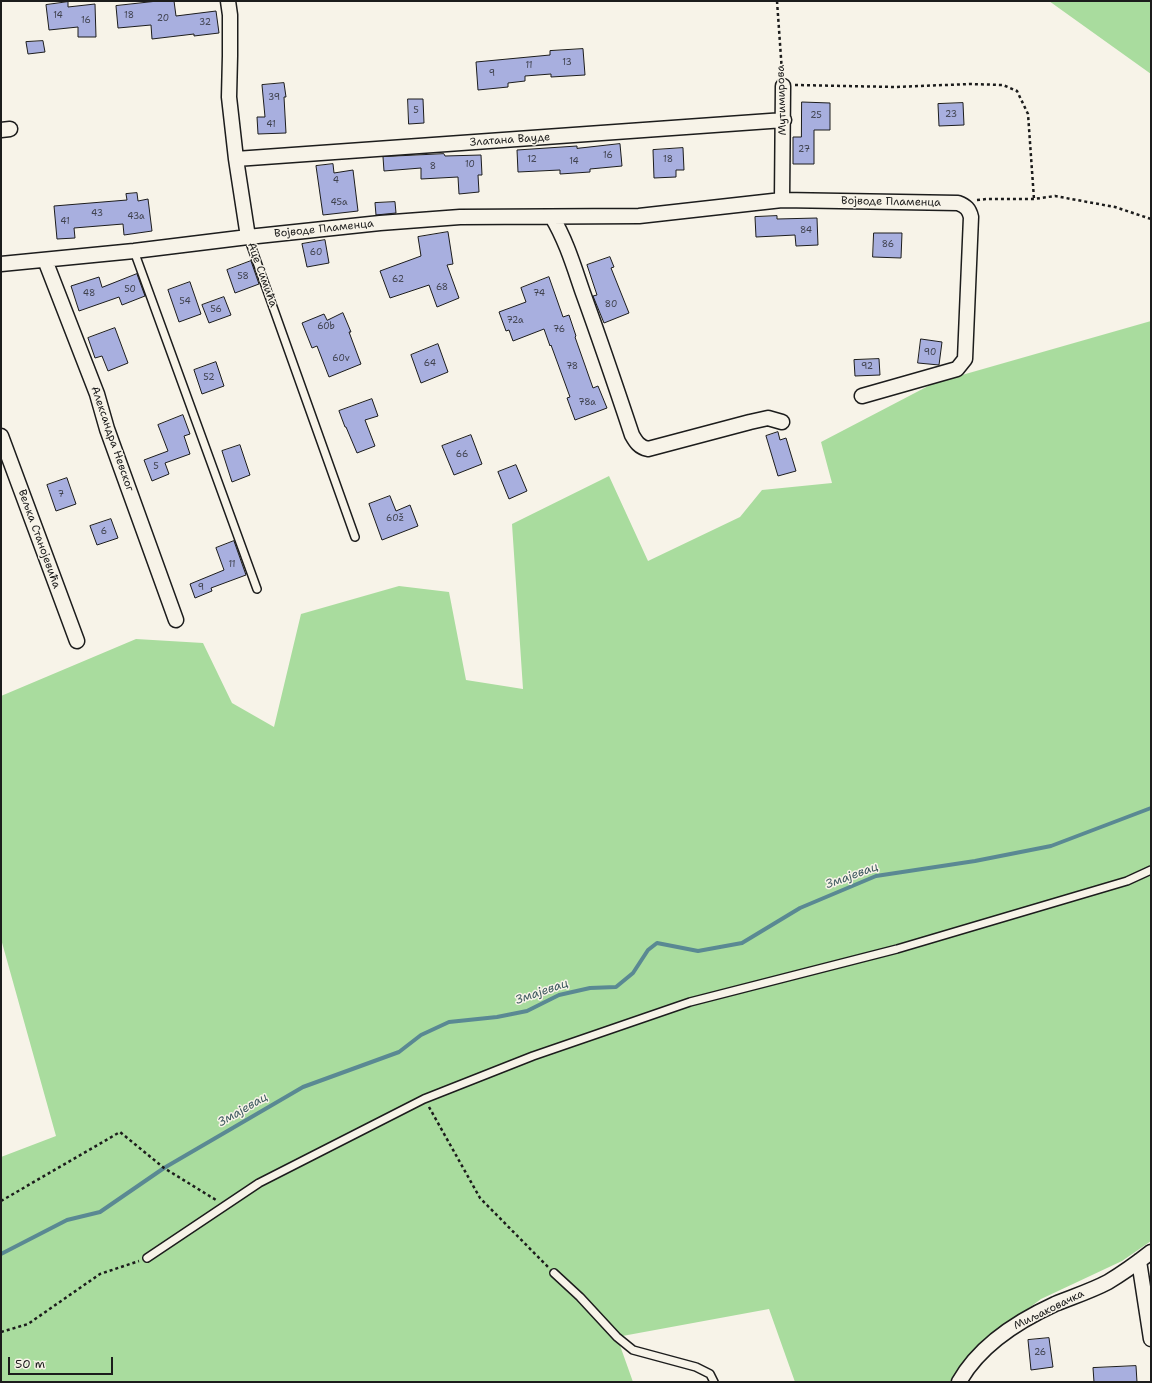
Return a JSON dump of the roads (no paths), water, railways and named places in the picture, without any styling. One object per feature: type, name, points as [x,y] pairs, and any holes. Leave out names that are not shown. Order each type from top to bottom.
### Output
[{"type":"street","name":"Аце Симића","points":[[228,1],[230,56],[229,97],[236,159],[248,237]]},
{"type":"street","name":"Мутимирова","points":[[782,200],[784,120],[783,86]]},
{"type":"street","name":"Златана Вауде","points":[[236,159],[784,120]]},
{"type":"street","name":"Војводе Пламенца","points":[[1,264],[134,251],[380,223],[460,217],[639,216],[782,200],[958,203],[965,205],[970,211],[971,217],[965,359],[957,369],[862,396]]},
{"type":"street","points":[[552,217],[568,250],[632,435],[638,444],[643,448],[648,449],[768,418],[782,422]]},
{"type":"street","name":"Александра Невског","points":[[44,260],[97,394],[107,429],[176,620]]},
{"type":"street","name":"Вељка Станојевића","points":[[1,436],[77,641]]},
{"type":"street","name":"Миљаковачка","points":[[959,1382],[982,1352],[1007,1331],[1054,1305],[1108,1282],[1151,1252]]},
{"type":"street","points":[[1139,1261],[1151,1339]]},
{"type":"lane","name":"Аце Симића","points":[[248,237],[355,537]]},
{"type":"lane","points":[[134,251],[258,589]]},
{"type":"lane","points":[[147,1258],[260,1183],[424,1099],[533,1056],[690,1002],[897,949],[1127,881],[1151,870]]},
{"type":"lane","points":[[554,1273],[580,1297],[617,1337],[633,1350],[696,1367],[710,1374],[714,1382]]},
{"type":"waterway","name":"Змајевац","points":[[1,1254],[67,1220],[100,1212],[164,1168],[303,1087],[399,1052],[421,1035],[449,1022],[497,1017],[527,1011],[559,995],[590,988],[616,987],[633,973],[648,950],[657,943],[698,951],[742,943],[800,908],[876,876],[975,861],[1051,846],[1151,808]]}]
